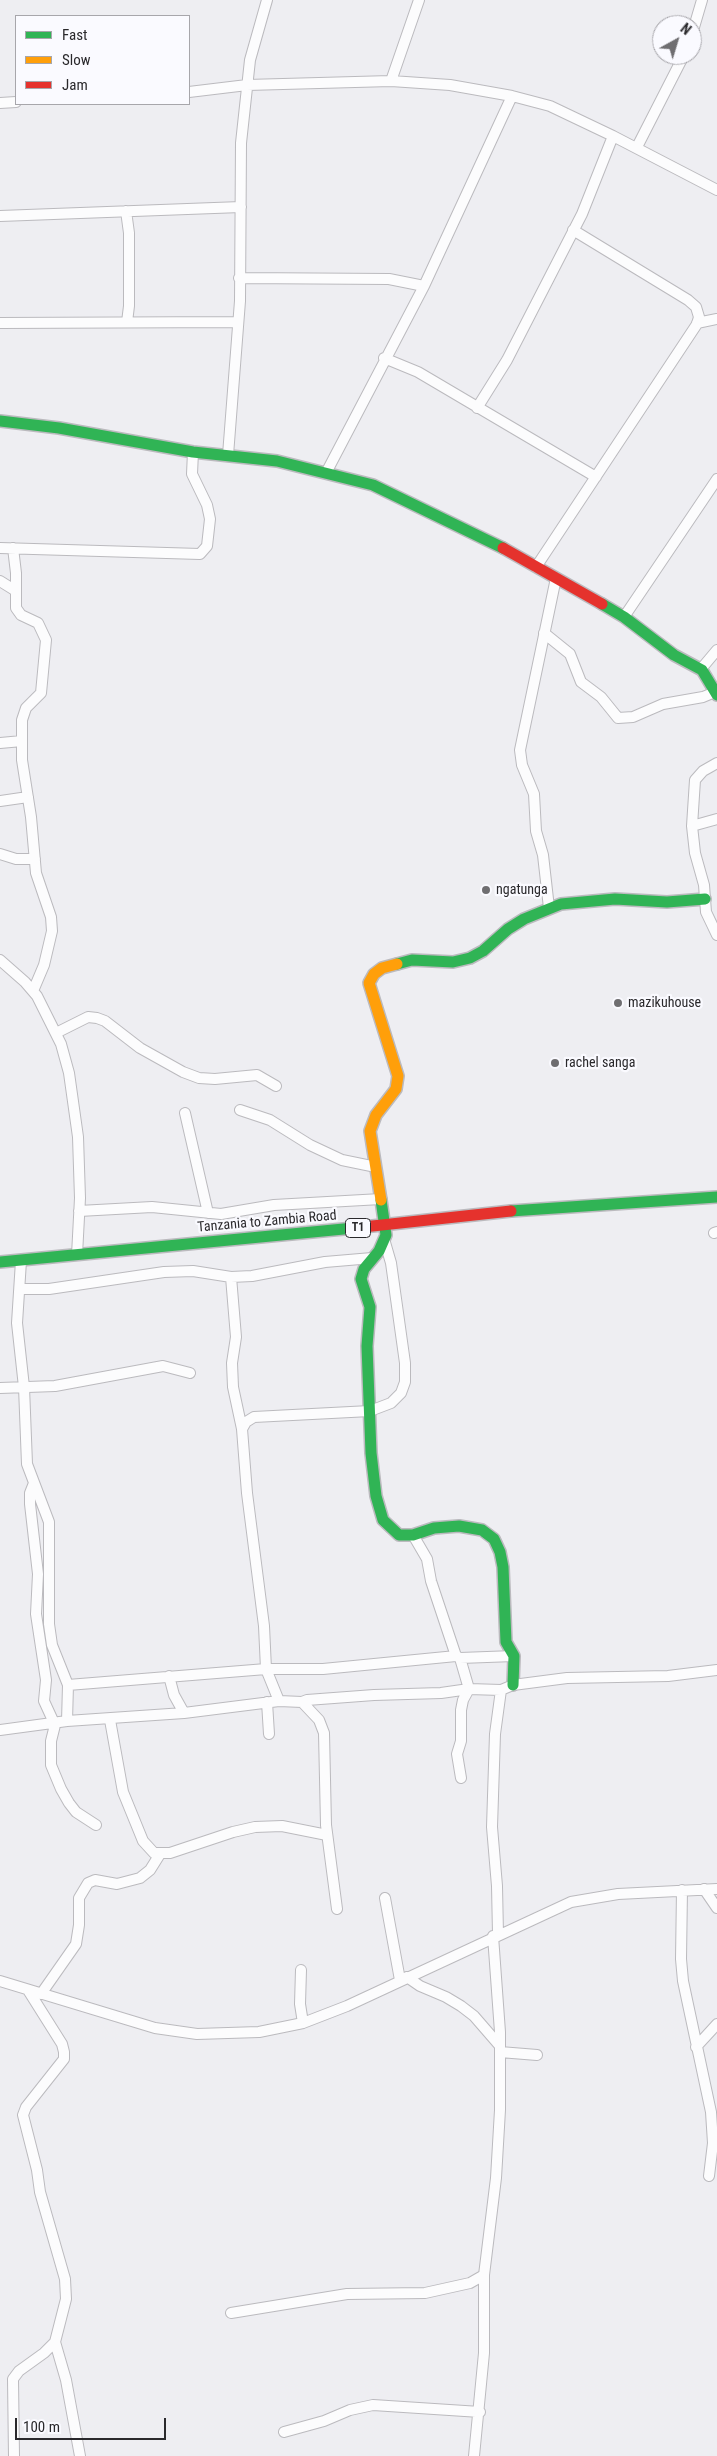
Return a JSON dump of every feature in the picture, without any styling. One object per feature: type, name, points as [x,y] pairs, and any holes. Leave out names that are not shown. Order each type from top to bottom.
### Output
[{"type":"main road","points":[[0,421],[59,428],[193,452],[277,461],[373,485],[536,566],[624,617],[674,655],[701,670],[716,693]]},
{"type":"main road","points":[[513,1685],[514,1656],[506,1642],[503,1567],[500,1552],[494,1539],[482,1530],[466,1527],[434,1528],[413,1535],[399,1535],[385,1524],[381,1516],[373,1475],[367,1346],[370,1307],[361,1279],[364,1270],[384,1239],[386,1225],[370,1135],[376,1115],[396,1089],[398,1076],[371,992],[371,978],[382,968],[412,960],[438,963],[465,960],[483,951],[515,924],[549,908],[615,899],[667,902],[705,898]]},
{"type":"main road","name":"Tanzania to Zambia Road","points":[[0,1262],[533,1209],[717,1197]]},
{"type":"street","points":[[228,455],[240,278],[241,142],[250,60],[267,0]]},
{"type":"street","points":[[391,80],[419,0]]},
{"type":"street","points":[[698,15],[702,0]]},
{"type":"street","points":[[637,147],[679,65]]},
{"type":"street","points":[[190,92],[247,85],[391,80],[450,85],[512,96],[550,106],[637,147],[717,190]]},
{"type":"street","points":[[326,473],[384,358],[424,286],[512,96]]},
{"type":"street","points":[[0,103],[15,102]]},
{"type":"street","points":[[477,408],[507,360],[574,230],[613,136]]},
{"type":"street","points":[[0,216],[241,207]]},
{"type":"street","points":[[126,211],[129,233],[129,306],[127,322]]},
{"type":"street","points":[[536,566],[697,323],[699,317],[696,308],[688,300],[574,230]]},
{"type":"street","points":[[240,278],[389,280],[424,286]]},
{"type":"street","points":[[697,323],[717,320]]},
{"type":"street","points":[[0,323],[237,322]]},
{"type":"street","points":[[384,358],[418,372],[596,477]]},
{"type":"street","points":[[0,548],[142,554],[203,553],[207,546],[210,519],[207,505],[192,474],[193,452]]},
{"type":"street","points":[[624,617],[717,479]]},
{"type":"street","points":[[13,548],[17,611],[38,623],[46,640],[42,689],[39,697],[24,711],[22,741],[22,760],[38,880],[50,917],[52,931],[44,965],[33,991]]},
{"type":"street","points":[[549,908],[543,855],[536,830],[534,794],[522,766],[520,750],[556,578]]},
{"type":"street","points":[[0,581],[16,592]]},
{"type":"street","points":[[544,633],[570,654],[581,682],[602,697],[618,718],[633,717],[663,704],[716,693]]},
{"type":"street","points":[[701,670],[717,650]]},
{"type":"street","points":[[0,743],[22,741]]},
{"type":"street","points":[[717,764],[703,771],[695,780],[692,826],[706,912],[717,935]]},
{"type":"street","points":[[0,802],[28,797]]},
{"type":"street","points":[[692,826],[717,819]]},
{"type":"street","points":[[0,854],[16,859],[35,859]]},
{"type":"street","points":[[0,960],[33,991],[56,1033],[74,1094],[78,1137],[79,1211],[77,1255]]},
{"type":"street","points":[[56,1033],[88,1017],[97,1018],[105,1021],[140,1048],[183,1072],[199,1078],[215,1079],[257,1075],[276,1086]]},
{"type":"street","points":[[240,1110],[270,1120],[310,1145],[342,1160],[376,1167]]},
{"type":"street","points":[[185,1113],[208,1213]]},
{"type":"street","points":[[79,1211],[152,1207],[221,1214],[274,1206],[381,1199]]},
{"type":"street","points":[[242,1429],[246,1422],[254,1417],[370,1411],[391,1403],[401,1393],[405,1382],[405,1363],[391,1263],[384,1239]]},
{"type":"street","points":[[20,1289],[49,1289],[164,1272],[194,1271],[231,1277],[325,1262],[372,1258]]},
{"type":"street","points":[[21,1260],[17,1323],[24,1388],[27,1464],[49,1522],[49,1624],[52,1645],[68,1686],[67,1722]]},
{"type":"street","points":[[231,1277],[236,1338],[236,1348],[232,1363],[233,1387],[242,1429],[247,1493],[264,1626],[266,1669],[279,1701]]},
{"type":"street","points":[[0,1388],[55,1386],[157,1367],[170,1367],[190,1373]]},
{"type":"street","points":[[34,1483],[30,1493],[30,1504],[38,1574],[36,1614],[46,1680],[44,1702],[55,1725],[51,1759],[60,1789],[76,1812],[96,1825]]},
{"type":"street","points":[[413,1535],[427,1558],[431,1581],[470,1688]]},
{"type":"street","points":[[68,1686],[266,1669],[323,1669],[458,1657],[514,1656]]},
{"type":"street","points":[[0,1739],[4,1730],[67,1722],[184,1713],[267,1702],[302,1702],[307,1700],[374,1695],[442,1693],[470,1688],[501,1690],[513,1685],[566,1678],[668,1676],[717,1670]]},
{"type":"street","points":[[169,1676],[174,1695],[184,1713]]},
{"type":"street","points":[[461,1778],[457,1754],[461,1741],[460,1710],[470,1688]]},
{"type":"street","points":[[474,2456],[480,2412],[486,2322],[484,2276],[496,2178],[500,2049],[495,1935],[497,1886],[492,1827],[495,1734],[501,1690]]},
{"type":"street","points":[[267,1702],[269,1734]]},
{"type":"street","points":[[302,1702],[319,1720],[324,1733],[324,1788],[327,1835],[337,1910]]},
{"type":"street","points":[[110,1720],[126,1799],[146,1846],[152,1852],[160,1854],[255,1827],[282,1826],[327,1835]]},
{"type":"street","points":[[41,1994],[76,1944],[79,1925],[79,1898],[88,1883],[95,1880],[117,1884],[140,1878],[150,1870],[160,1854]]},
{"type":"street","points":[[704,1889],[717,1908]]},
{"type":"street","points":[[0,1981],[155,2028],[194,2034],[259,2032],[303,2023],[347,2006],[495,1935],[571,1902],[601,1896],[717,1889]]},
{"type":"street","points":[[682,1890],[681,1960],[696,2047],[711,2112],[713,2143],[709,2176]]},
{"type":"street","points":[[385,1898],[404,1978]]},
{"type":"street","points":[[301,1970],[303,2023]]},
{"type":"street","points":[[404,1978],[461,2006],[474,2016],[500,2049],[537,2055]]},
{"type":"street","points":[[14,2456],[13,2379],[19,2371],[44,2354],[54,2342],[66,2300],[65,2279],[40,2192],[37,2170],[24,2115],[26,2107],[64,2059],[64,2052],[62,2044],[28,1990]]},
{"type":"street","points":[[696,2047],[717,2024]]},
{"type":"street","points":[[231,2313],[347,2294],[425,2293],[470,2283],[484,2276]]},
{"type":"street","points":[[54,2342],[66,2380],[80,2456]]},
{"type":"street","points":[[284,2432],[324,2422],[350,2410],[373,2405],[480,2412]]},
{"type":"traffic: fast","points":[[0,421],[59,428],[193,452],[277,461],[373,485],[503,548]]},
{"type":"traffic: fast","points":[[602,604],[624,617],[674,655],[702,670],[717,695]]},
{"type":"traffic: fast","points":[[397,964],[412,960],[453,962],[470,958],[483,951],[508,929],[524,919],[561,904],[615,899],[667,902],[705,899]]},
{"type":"traffic: fast","points":[[511,1211],[717,1197]]},
{"type":"traffic: fast","points":[[381,1200],[386,1235],[379,1251],[364,1269],[361,1279],[370,1307],[367,1346],[371,1453],[376,1496],[383,1520],[399,1535],[413,1535],[434,1528],[459,1526],[482,1530],[494,1539],[500,1552],[503,1567],[506,1642],[514,1656],[513,1685]]},
{"type":"traffic: fast","points":[[0,1262],[354,1228]]},
{"type":"traffic: slow","points":[[381,1200],[370,1131],[376,1115],[396,1089],[398,1076],[369,983],[374,974],[382,968],[397,964]]},
{"type":"traffic: jam","points":[[503,548],[602,604]]},
{"type":"traffic: jam","points":[[354,1228],[511,1211]]},
{"type":"place","name":"ngatunga","points":[[486,890]]},
{"type":"place","name":"mazikuhouse","points":[[618,1003]]},
{"type":"place","name":"rachel sanga","points":[[555,1063]]}]
